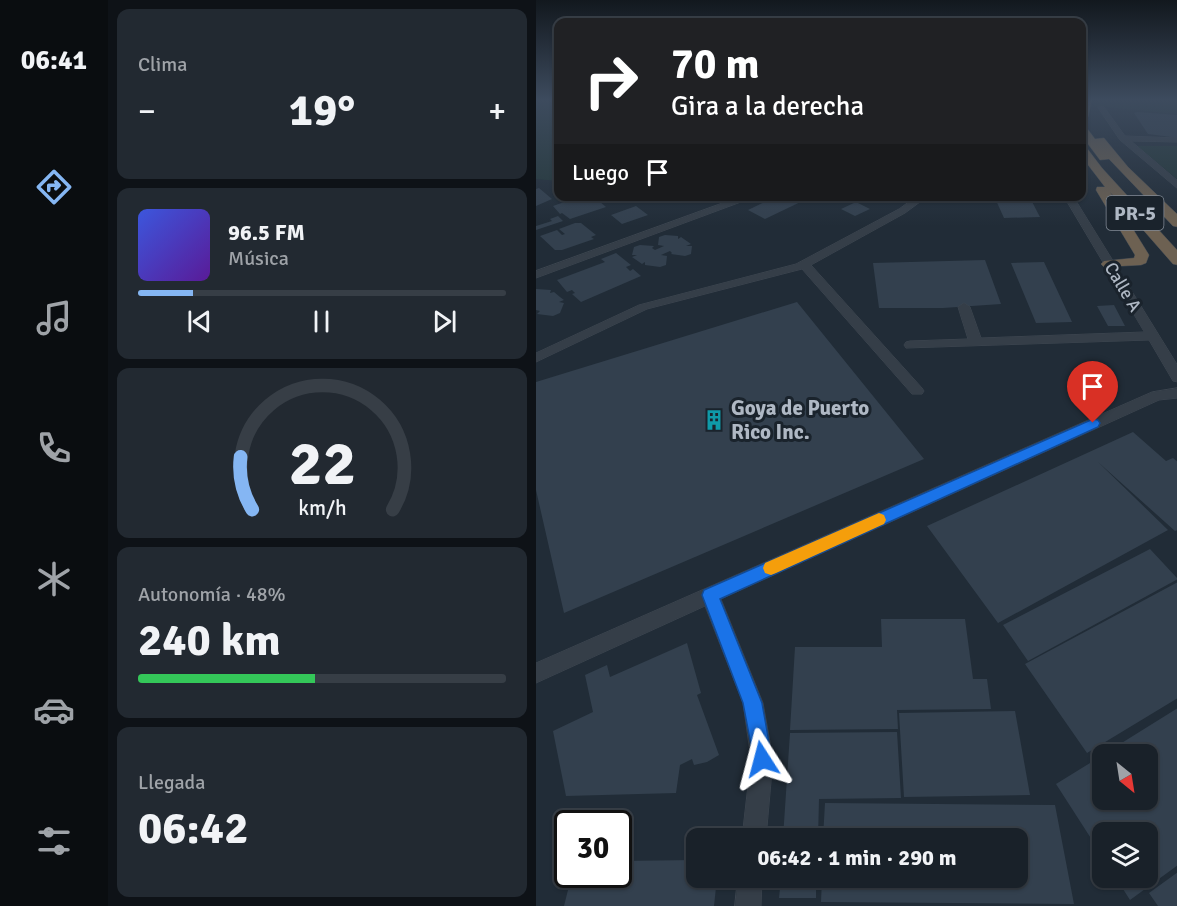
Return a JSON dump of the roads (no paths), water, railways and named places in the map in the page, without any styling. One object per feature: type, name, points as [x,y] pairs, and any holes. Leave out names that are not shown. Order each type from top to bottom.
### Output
[{"type":"highway","points":[[1096,141],[1114,169],[1178,239]]},
{"type":"highway","name":"PR-5","points":[[1099,141],[1124,170],[1178,223]]},
{"type":"highway","name":"PR-5","points":[[1086,154],[1178,261]]},
{"type":"highway","points":[[1093,164],[1097,183],[1142,255],[1141,260],[1136,262],[1109,264]]},
{"type":"highway","points":[[1124,170],[1178,210]]},
{"type":"street","points":[[1127,141],[1178,186]]},
{"type":"street","points":[[536,275],[738,201]]},
{"type":"street","points":[[536,358],[643,307],[804,264],[917,201]]},
{"type":"street","name":"Calle A","points":[[1071,201],[1178,378]]},
{"type":"street","points":[[804,264],[917,392]]},
{"type":"street","points":[[964,307],[976,343]]},
{"type":"street","points":[[910,345],[1152,336]]},
{"type":"street","points":[[536,673],[1157,394],[1178,393]]},
{"type":"street","points":[[710,595],[753,703],[762,759],[755,828]]},
{"type":"street","points":[[748,906],[749,888]]},
{"type":"place","name":"Goya de Puerto Rico Inc.","points":[[714,420]]}]
